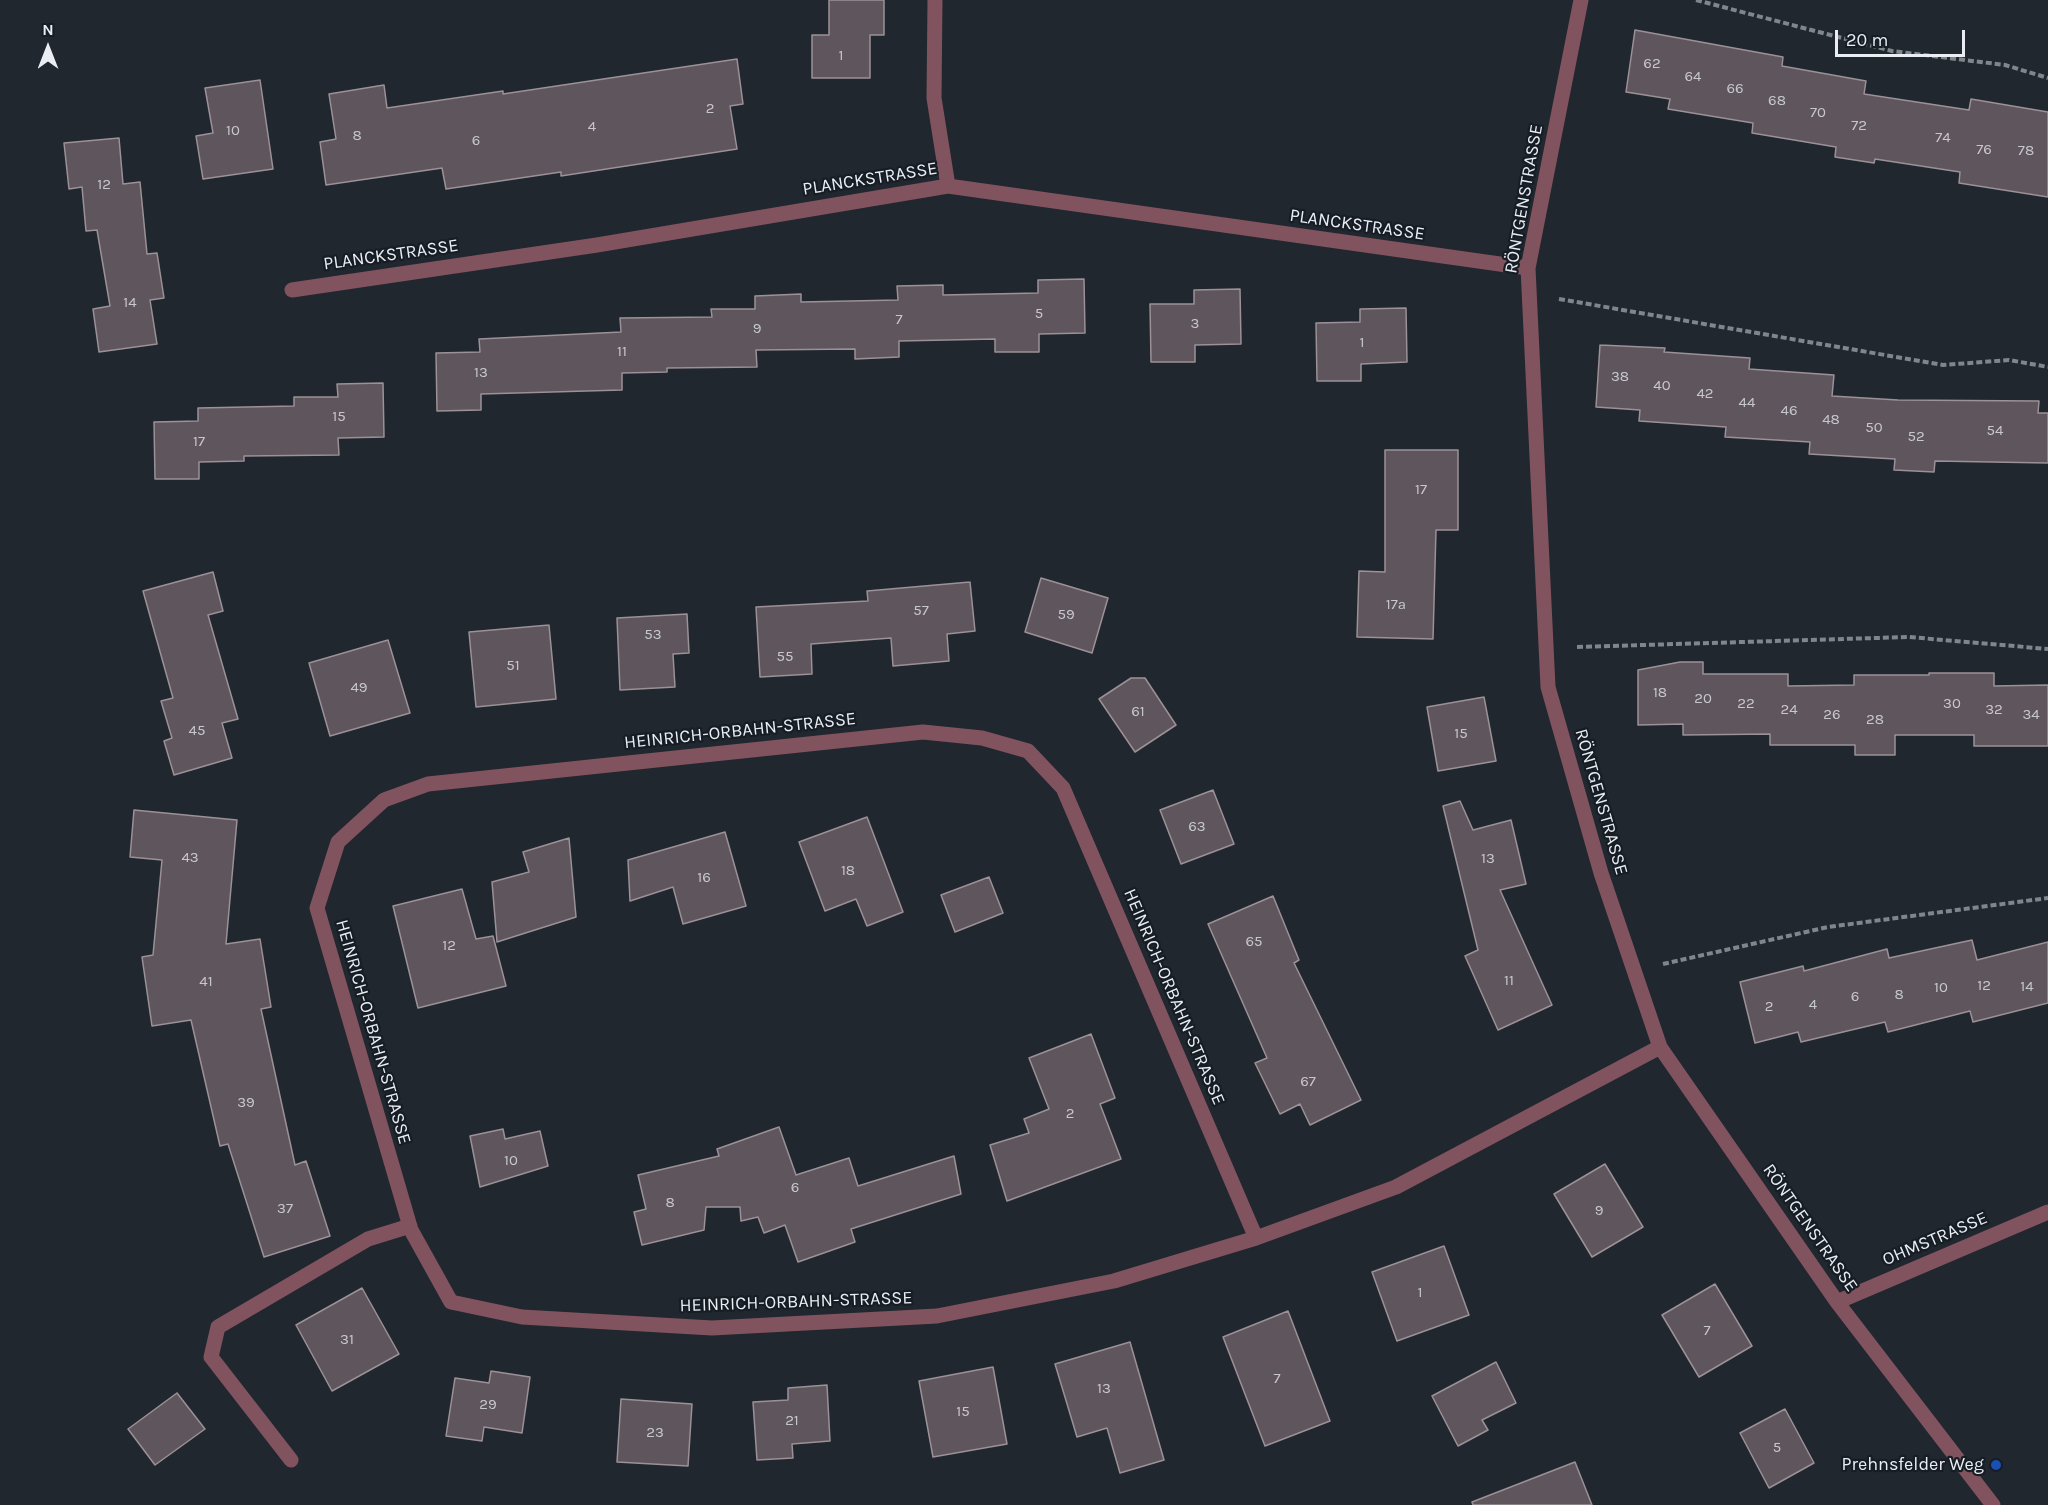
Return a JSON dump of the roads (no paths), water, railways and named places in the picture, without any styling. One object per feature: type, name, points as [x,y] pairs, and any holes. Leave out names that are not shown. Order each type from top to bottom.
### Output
[{"type":"street","points":[[936,0],[934,98],[948,186]]},
{"type":"street","name":"RÖNTGENSTRASSE","points":[[1581,0],[1528,268],[1548,687],[1601,873],[1660,1047],[1837,1302],[1993,1505]]},
{"type":"street","name":"PLANCKSTRASSE","points":[[292,290],[597,245],[948,186],[1528,268]]},
{"type":"street","name":"HEINRICH-ORBAHN-STRASSE","points":[[1256,1238],[1063,788],[1028,751],[982,738],[922,732],[428,784],[384,800],[338,842],[316,908],[410,1226],[451,1302],[522,1317],[712,1328],[937,1316],[1114,1281],[1256,1238],[1396,1187],[1660,1047]]},
{"type":"street","name":"OHMSTRASSE","points":[[1837,1302],[2048,1212]]},
{"type":"street","points":[[291,1460],[211,1357],[218,1326],[368,1239],[410,1226]]},
{"type":"place","name":"Prehnsfelder Weg","points":[[1996,1465]]}]
